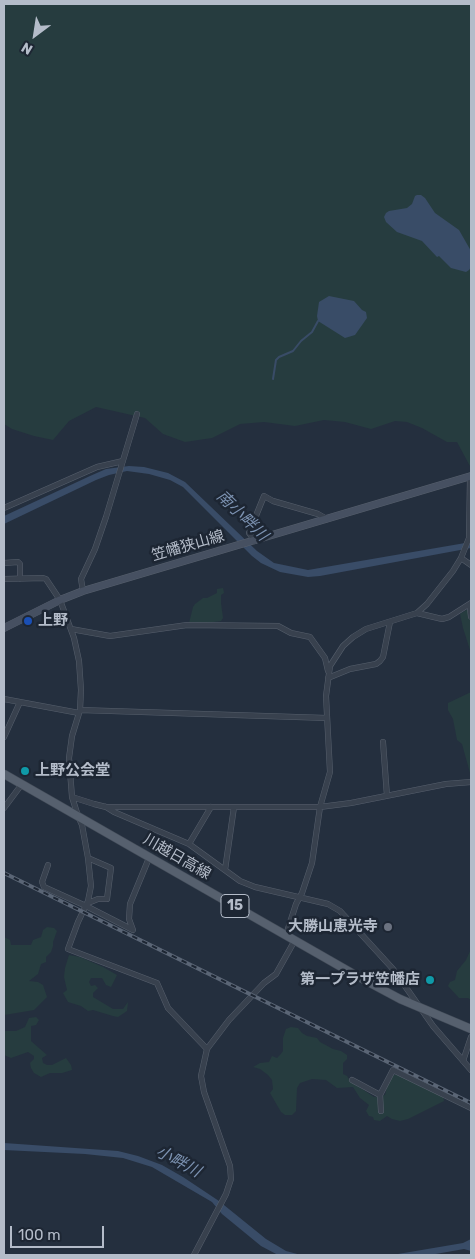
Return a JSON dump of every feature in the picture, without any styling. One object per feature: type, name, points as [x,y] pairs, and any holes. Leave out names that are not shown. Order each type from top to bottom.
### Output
[{"type":"main road","name":"笠幡狭山線","points":[[4,628],[60,600],[83,591],[471,476]]},
{"type":"main road","name":"川越日高線","points":[[4,774],[374,986],[471,1029]]},
{"type":"street","points":[[83,591],[81,579],[99,539],[136,414]]},
{"type":"street","points":[[4,508],[97,467],[122,463]]},
{"type":"street","points":[[286,935],[312,863],[320,807],[330,772],[326,696],[328,675],[333,661],[348,641],[366,630],[417,613],[427,604],[461,558],[469,538],[471,476]]},
{"type":"street","points":[[254,541],[249,533],[264,496],[273,501],[318,514],[328,519]]},
{"type":"street","points":[[461,558],[471,565]]},
{"type":"street","points":[[4,563],[18,562],[20,564],[20,579]]},
{"type":"street","points":[[4,580],[46,579],[60,600],[71,629],[79,661],[82,690],[80,711],[72,736],[69,758],[72,797],[82,825],[91,886],[87,905],[68,948],[157,983],[168,1008],[207,1049]]},
{"type":"street","points":[[417,613],[442,619],[450,617],[471,604]]},
{"type":"street","points":[[471,604],[471,617]]},
{"type":"street","points":[[328,675],[376,664],[380,661],[383,656],[390,622]]},
{"type":"street","points":[[71,629],[110,636],[187,625],[278,626],[291,633],[310,637],[325,658],[328,675]]},
{"type":"street","points":[[4,699],[80,711],[327,718]]},
{"type":"street","points":[[4,737],[20,702]]},
{"type":"street","points":[[383,742],[387,796]]},
{"type":"street","points":[[106,807],[320,807],[446,784],[471,782]]},
{"type":"street","points":[[4,808],[22,784]]},
{"type":"street","points":[[72,797],[106,807],[189,844],[240,881],[255,887],[328,904],[340,911],[393,970],[433,1026],[471,1070]]},
{"type":"street","points":[[189,844],[211,807]]},
{"type":"street","points":[[225,870],[234,807]]},
{"type":"street","points":[[87,905],[98,899],[108,899],[110,868],[88,858]]},
{"type":"street","points":[[48,865],[42,882],[44,887],[87,905],[133,930],[129,919],[130,904],[149,858]]},
{"type":"street","points":[[194,1255],[226,1194],[231,1179],[230,1166],[204,1092],[201,1076],[207,1049],[229,1020],[264,983],[276,974],[294,940]]},
{"type":"street","points":[[463,1060],[471,1037]]},
{"type":"street","points":[[381,1111],[380,1095],[393,1070],[471,1108]]},
{"type":"street","points":[[352,1080],[380,1095]]},
{"type":"green space","points":[[4,4],[471,4],[471,468],[457,442],[447,442],[407,422],[395,421],[371,429],[345,422],[324,420],[295,426],[264,422],[240,424],[212,438],[185,442],[163,434],[145,418],[96,407],[69,421],[53,440],[12,429],[4,424]]},
{"type":"green space","points":[[223,588],[224,593],[221,595],[221,603],[223,618],[221,621],[189,623],[195,604],[203,598],[217,593],[217,589]]},
{"type":"green space","points":[[471,607],[471,653],[460,614]]},
{"type":"green space","points":[[471,692],[470,773],[462,744],[457,740],[453,719],[448,710],[448,703]]},
{"type":"green space","points":[[47,927],[54,928],[57,931],[51,952],[46,957],[46,962],[41,964],[38,974],[29,981],[38,982],[43,985],[47,997],[34,1010],[4,1015],[4,937],[10,940],[11,945],[31,945],[33,940],[41,937],[43,930]]},
{"type":"green space","points":[[471,949],[471,1000],[459,998],[448,986],[450,982],[455,980],[457,971],[466,960]]},
{"type":"green space","points":[[69,955],[80,957],[117,975],[111,987],[106,985],[102,978],[91,978],[89,982],[91,986],[95,985],[98,988],[93,993],[93,997],[113,1009],[123,1009],[128,1002],[127,1011],[118,1017],[93,1010],[88,1011],[81,1006],[68,1002],[63,993],[67,990],[64,977]]},
{"type":"green space","points":[[36,1017],[39,1020],[36,1025],[31,1026],[31,1041],[47,1055],[42,1058],[43,1063],[52,1065],[66,1058],[72,1070],[62,1073],[50,1073],[41,1077],[34,1073],[31,1068],[30,1063],[34,1056],[28,1052],[11,1058],[4,1055],[4,1031],[16,1031],[25,1027],[29,1018]]},
{"type":"green space","points":[[291,1027],[298,1028],[307,1036],[317,1038],[320,1042],[347,1055],[347,1059],[343,1063],[343,1074],[374,1097],[385,1095],[388,1083],[393,1075],[398,1075],[443,1096],[444,1101],[408,1119],[400,1121],[387,1116],[380,1121],[374,1120],[366,1111],[369,1105],[360,1098],[353,1087],[337,1088],[326,1080],[312,1079],[300,1083],[297,1088],[296,1111],[292,1115],[285,1115],[281,1112],[270,1093],[273,1089],[272,1080],[260,1069],[253,1067],[260,1063],[269,1062],[272,1056],[277,1058],[280,1055],[283,1051],[283,1038],[286,1029]]},
{"type":"water","points":[[417,195],[425,198],[435,213],[459,230],[471,251],[471,267],[466,272],[451,268],[422,241],[397,232],[386,222],[384,217],[386,213],[407,208],[412,204]]},
{"type":"water","points":[[329,296],[354,301],[366,312],[367,318],[355,335],[345,338],[318,321],[319,302]]},
{"type":"water","points":[[129,466],[144,467],[168,473],[185,482],[257,551],[274,563],[308,570],[471,542],[471,548],[320,576],[308,577],[280,572],[261,563],[252,556],[183,487],[170,480],[149,474],[127,471],[96,480],[4,524],[4,516],[90,476],[106,469]]},
{"type":"water","points":[[4,1143],[118,1151],[162,1165],[219,1201],[266,1239],[286,1251],[301,1255],[278,1255],[261,1246],[222,1214],[212,1202],[152,1167],[123,1158],[4,1150]]},
{"type":"water","points":[[471,1239],[471,1251],[464,1249],[430,1255],[392,1255],[463,1243]]},
{"type":"waterway","points":[[273,379],[276,360],[293,351],[312,332],[318,321]]},
{"type":"railway","points":[[4,873],[471,1103]]},
{"type":"place","name":"上野","points":[[28,621]]},
{"type":"place","name":"上野公会堂","points":[[25,771]]},
{"type":"place","name":"大勝山恵光寺","points":[[388,927]]},
{"type":"place","name":"第一プラザ笠幡店","points":[[430,980]]},
{"type":"water label","name":"南小畔川","points":[[242,516]]},
{"type":"water label","name":"小畔川","points":[[178,1162]]}]
